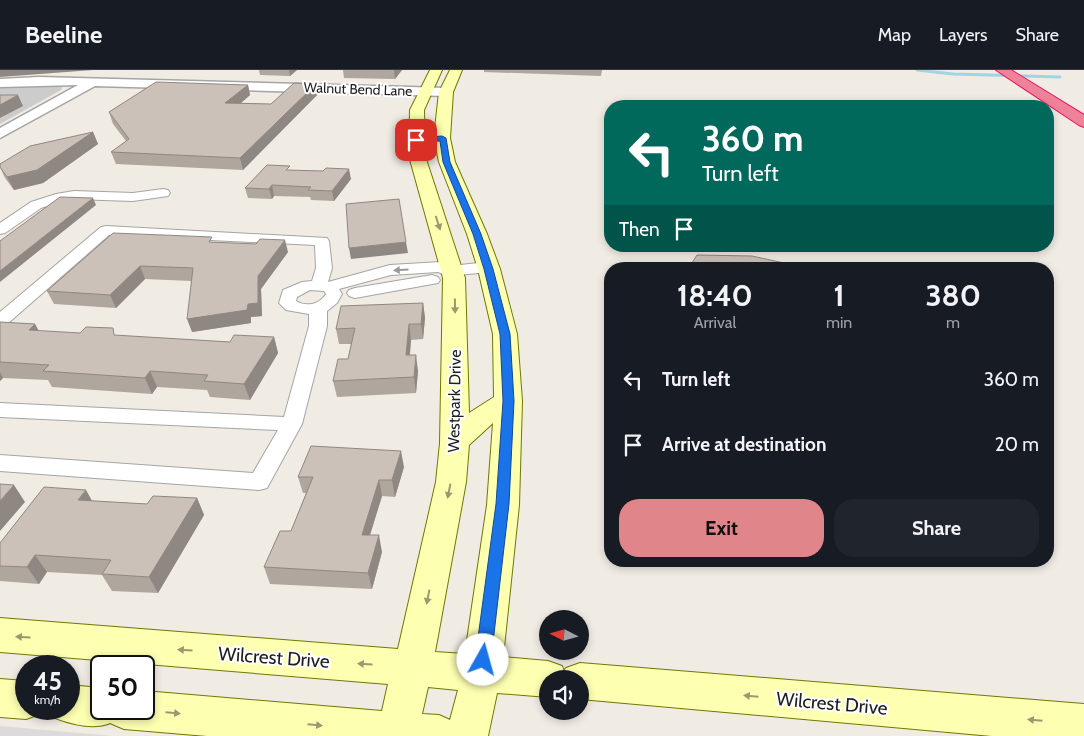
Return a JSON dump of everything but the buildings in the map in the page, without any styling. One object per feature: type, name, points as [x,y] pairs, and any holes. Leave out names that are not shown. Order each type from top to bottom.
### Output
[{"type":"highway","points":[[1002,70],[1049,100]]},
{"type":"highway","points":[[1018,70],[1084,110]]},
{"type":"highway","points":[[1054,103],[1084,122]]},
{"type":"main road","name":"Westpark Drive","points":[[396,734],[413,667],[451,482],[455,443],[456,340],[451,271],[417,156],[416,140],[417,110],[436,70]]},
{"type":"main road","points":[[456,70],[446,92],[442,138],[447,162],[477,234],[488,267],[505,334],[508,401],[503,504],[482,673],[467,736]]},
{"type":"main road","points":[[416,140],[442,138]]},
{"type":"main road","points":[[429,194],[458,191]]},
{"type":"main road","points":[[455,443],[473,422],[508,401]]},
{"type":"main road","name":"Wilcrest Drive","points":[[0,635],[539,678]]},
{"type":"main road","name":"Wilcrest Drive","points":[[589,683],[1084,724]]},
{"type":"main road","points":[[0,698],[15,699]]},
{"type":"main road","points":[[155,712],[396,734],[439,736]]},
{"type":"street","name":"Walnut Bend Lane","points":[[0,83],[39,81],[93,82],[446,92]]},
{"type":"street","points":[[0,134],[93,82]]},
{"type":"street","points":[[0,230],[36,205],[56,198],[74,195],[133,197],[163,193]]},
{"type":"street","points":[[0,321],[106,230],[322,240],[325,294],[318,326],[292,424],[259,482],[0,463]]},
{"type":"street","points":[[325,294],[442,278],[451,271],[488,267]]},
{"type":"street","points":[[0,410],[292,424]]},
{"type":"shaded area","points":[[62,87],[61,90],[0,124],[0,88]]},
{"type":"shaded area","points":[[0,726],[113,736],[0,736]]},
{"type":"waterway","points":[[917,70],[953,74],[1060,77]]},
{"type":"route","points":[[416,140],[442,138],[447,162],[477,234],[489,269],[505,334],[508,401],[503,504],[483,660]]}]
